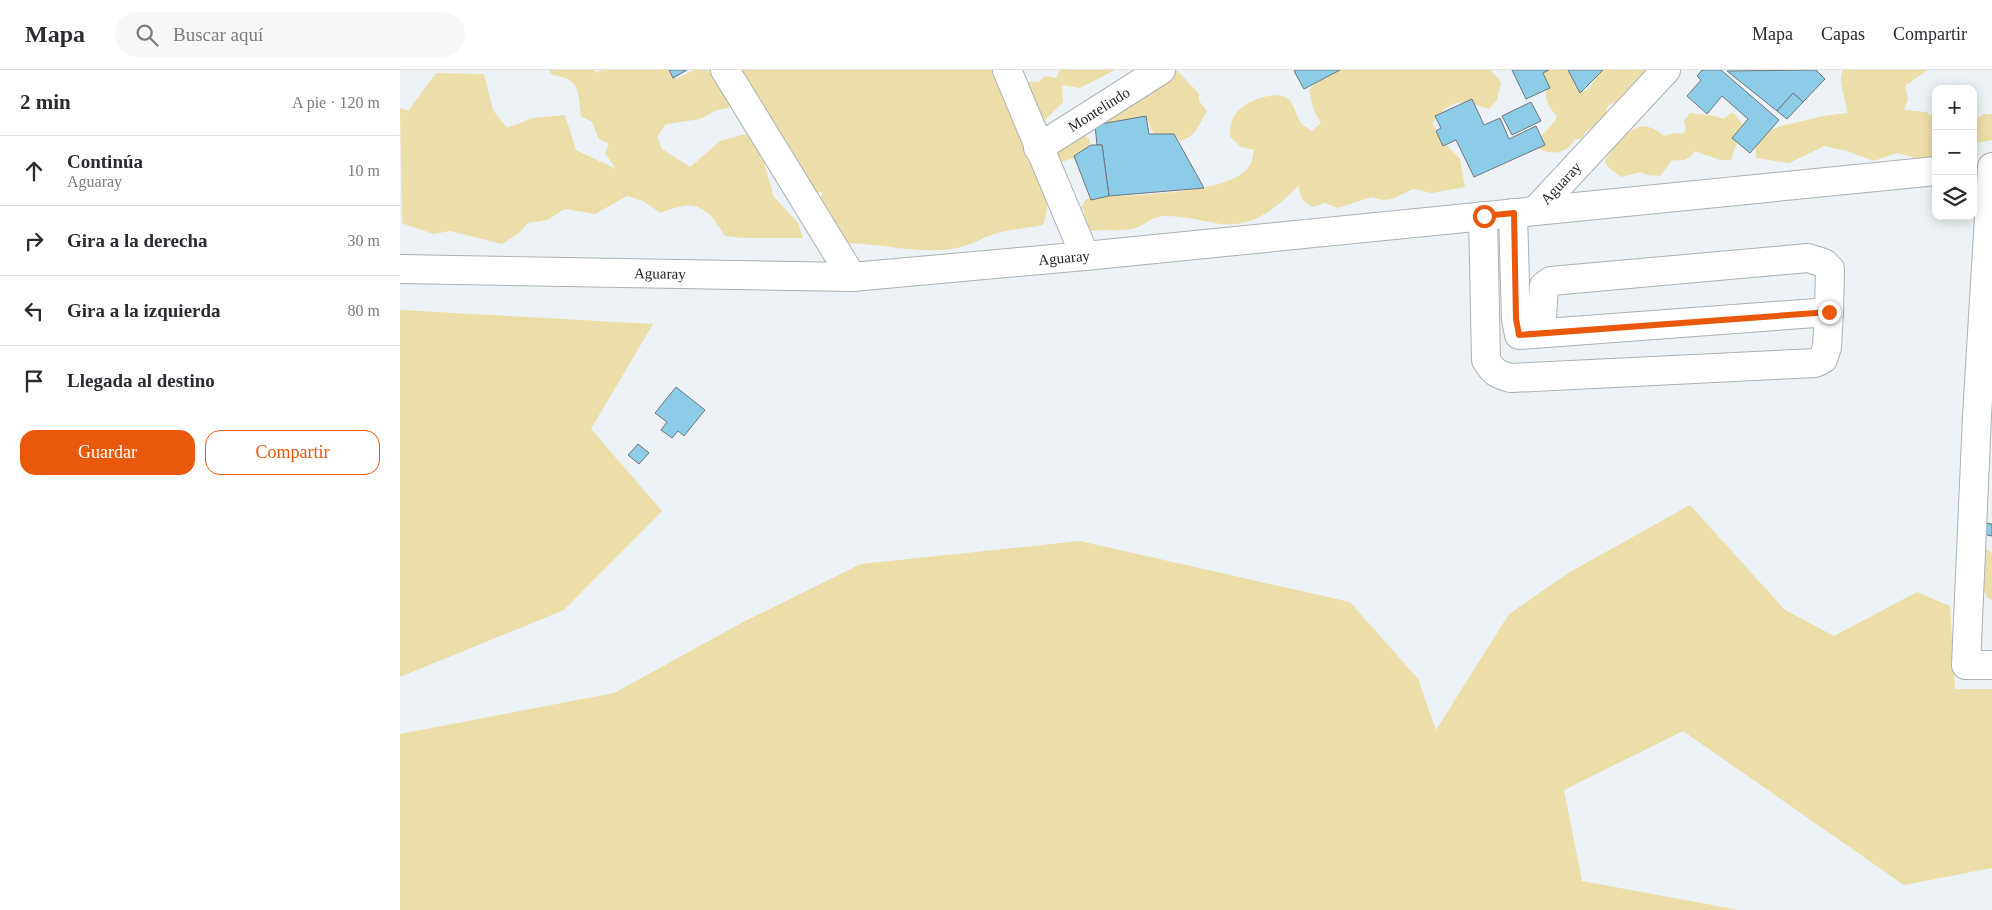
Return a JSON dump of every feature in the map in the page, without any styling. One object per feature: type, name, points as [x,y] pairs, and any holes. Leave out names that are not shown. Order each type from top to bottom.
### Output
[{"type":"street","points":[[726,70],[852,277]]},
{"type":"street","points":[[1006,70],[1085,256]]},
{"type":"street","name":"Montelindo","points":[[1038,148],[1161,70]]},
{"type":"street","name":"Aguaray","points":[[400,269],[852,277],[1085,256],[1524,212],[1666,70]]},
{"type":"street","points":[[1977,167],[1992,166],[1984,416],[1966,665],[1992,665]]},
{"type":"street","points":[[1829,312],[1519,335],[1516,319],[1524,212],[1932,171]]},
{"type":"street","points":[[1484,216],[1486,360],[1492,370],[1498,375],[1511,378],[1815,363],[1823,359],[1827,347],[1830,269],[1824,263],[1808,258],[1551,281],[1544,286],[1541,333]]},
{"type":"shaded area","points":[[549,70],[595,70],[596,73],[602,70],[669,70],[676,79],[694,70],[719,70],[738,105],[715,111],[700,119],[666,124],[657,137],[662,149],[690,167],[720,141],[745,134],[759,146],[774,197],[798,223],[803,238],[744,238],[725,236],[712,217],[699,207],[683,206],[661,213],[643,201],[627,196],[595,214],[565,209],[547,220],[528,223],[519,233],[502,244],[450,231],[433,234],[402,223],[400,108],[408,111],[436,73],[484,74],[493,110],[507,128],[533,118],[565,115],[576,150],[616,169],[605,153],[609,144],[599,139],[592,122],[581,116],[578,94],[573,83],[568,79],[552,75]]},
{"type":"shaded area","points":[[730,70],[997,70],[1029,151],[1028,160],[1045,191],[1047,207],[1043,225],[1008,230],[962,247],[943,250],[842,243],[844,236],[830,214],[822,214],[818,202],[823,193],[813,191],[809,180],[796,180]]},
{"type":"shaded area","points":[[1060,70],[1115,70],[1080,88],[1062,85],[1063,102],[1040,125],[1026,87],[1030,81],[1039,82],[1045,76],[1056,78]]},
{"type":"shaded area","points":[[1173,70],[1178,71],[1199,94],[1199,101],[1207,111],[1194,133],[1186,139],[1180,141],[1174,134],[1159,137],[1153,132],[1146,117],[1112,124],[1105,121]]},
{"type":"shaded area","points":[[1327,70],[1491,70],[1501,82],[1497,100],[1489,109],[1471,103],[1457,103],[1445,109],[1432,123],[1441,140],[1460,159],[1465,187],[1432,193],[1413,189],[1392,199],[1382,200],[1371,197],[1338,208],[1325,203],[1312,207],[1302,199],[1298,186],[1271,210],[1251,221],[1240,224],[1215,223],[1186,217],[1160,216],[1131,229],[1090,231],[1081,218],[1085,212],[1081,207],[1086,199],[1197,189],[1236,177],[1248,168],[1254,150],[1241,147],[1230,137],[1230,127],[1237,112],[1247,104],[1261,98],[1275,95],[1282,96],[1290,101],[1300,122],[1312,131],[1321,123],[1314,111],[1309,90]]},
{"type":"shaded area","points":[[1545,70],[1568,70],[1580,92],[1590,88],[1599,70],[1651,70],[1644,81],[1631,85],[1619,100],[1608,106],[1603,121],[1586,131],[1582,139],[1575,139],[1568,148],[1553,153],[1538,148],[1540,138],[1557,116],[1548,104],[1543,73]]},
{"type":"shaded area","points":[[1843,70],[1928,70],[1905,86],[1908,99],[1904,110],[1926,112],[1932,116],[1932,161],[1930,162],[1897,153],[1874,161],[1847,151],[1824,146],[1789,163],[1756,158],[1755,137],[1781,126],[1824,116],[1847,113],[1841,75]]},
{"type":"shaded area","points":[[1733,112],[1743,125],[1731,160],[1720,160],[1695,151],[1685,160],[1672,160],[1660,176],[1647,175],[1641,172],[1621,177],[1607,166],[1605,160],[1630,131],[1645,127],[1654,129],[1664,136],[1674,133],[1683,134],[1686,129],[1684,121],[1690,113],[1715,116],[1723,119]]},
{"type":"shaded area","points":[[1983,114],[1992,114],[1992,140],[1977,143],[1977,119]]},
{"type":"shaded area","points":[[1082,133],[1090,140],[1089,146],[1075,158],[1057,163],[1032,153]]},
{"type":"shaded area","points":[[400,310],[653,324],[591,429],[662,511],[564,610],[400,677]]},
{"type":"shaded area","points":[[1690,505],[1785,610],[1834,636],[1917,592],[1950,606],[1955,689],[1992,689],[1992,868],[1904,885],[1683,731],[1564,790],[1582,881],[1739,910],[400,910],[400,734],[614,693],[745,621],[861,564],[1080,541],[1350,602],[1418,679],[1436,730],[1509,614],[1570,572]]},
{"type":"shaded area","points":[[1983,547],[1992,553],[1992,600],[1987,597],[1985,592],[1980,599]]},
{"type":"building","points":[[669,70],[687,70],[673,78]]},
{"type":"building","points":[[1340,70],[1304,89],[1294,71]]},
{"type":"building","points":[[1512,70],[1549,70],[1543,73],[1550,88],[1526,99]]},
{"type":"building","points":[[1568,70],[1603,70],[1580,93]]},
{"type":"building","points":[[1702,70],[1721,70],[1779,120],[1750,153],[1732,138],[1748,119],[1722,96],[1707,114],[1687,96],[1701,80],[1697,76]]},
{"type":"building","points":[[1816,70],[1825,79],[1803,102],[1793,93],[1777,111],[1727,71]]},
{"type":"building","points":[[1793,93],[1803,102],[1787,119],[1777,111]]},
{"type":"building","points":[[1472,99],[1484,125],[1500,118],[1509,139],[1536,126],[1545,145],[1474,177],[1456,140],[1443,146],[1436,131],[1441,128],[1435,116]]},
{"type":"building","points":[[1531,102],[1541,121],[1512,135],[1502,116]]},
{"type":"building","points":[[1146,116],[1149,134],[1174,134],[1204,188],[1109,196],[1102,145],[1097,145],[1095,125]]},
{"type":"building","points":[[1091,145],[1102,145],[1109,196],[1091,200],[1074,156]]},
{"type":"building","points":[[676,387],[705,410],[684,436],[678,431],[672,438],[661,430],[667,422],[655,413]]},
{"type":"building","points":[[638,444],[649,453],[639,464],[628,455]]},
{"type":"building","points":[[1985,523],[1992,524],[1992,536],[1983,534]]},
{"type":"route","points":[[1484,216],[1514,213],[1516,319],[1519,335],[1829,312]]}]
